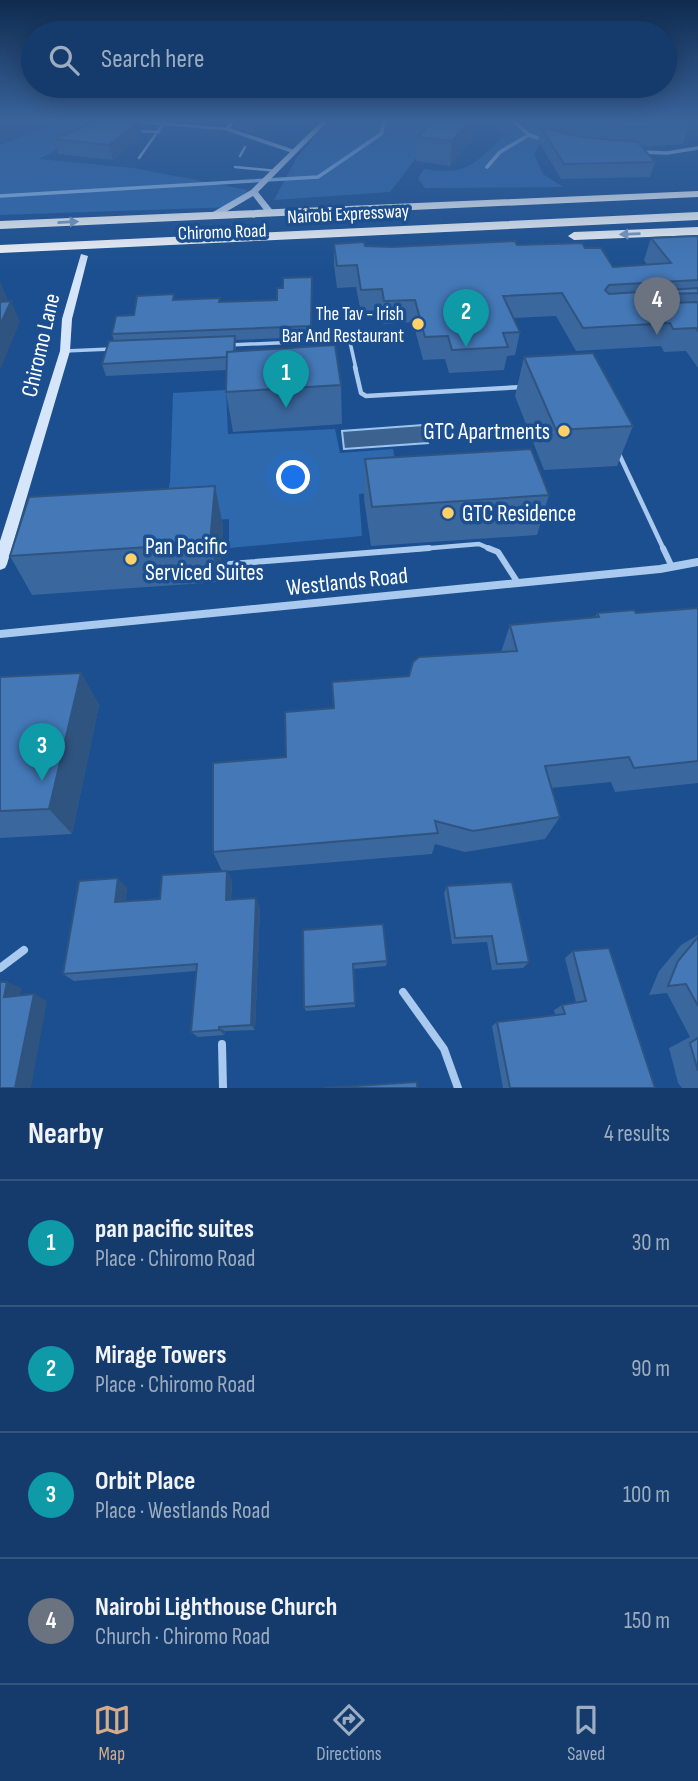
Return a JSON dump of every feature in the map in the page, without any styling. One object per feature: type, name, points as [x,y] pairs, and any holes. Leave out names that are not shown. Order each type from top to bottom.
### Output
[{"type":"highway","name":"Chiromo Road","points":[[0,225],[698,194]]},
{"type":"highway","name":"Nairobi Expressway","points":[[0,238],[698,206]]},
{"type":"highway","name":"Nairobi Expressway","points":[[0,249],[698,216]]},
{"type":"highway","name":"Chiromo Road","points":[[0,263],[84,256],[698,231]]},
{"type":"highway","points":[[0,256],[236,238]]},
{"type":"street","points":[[216,214],[256,190],[277,172]]},
{"type":"street","points":[[256,190],[270,212]]},
{"type":"street","name":"Chiromo Lane","points":[[0,564],[65,351],[67,319],[84,256]]},
{"type":"street","name":"Westlands Road","points":[[0,634],[517,583],[698,562]]},
{"type":"lane","points":[[225,345],[346,340],[350,342],[361,393],[366,396],[533,387]]},
{"type":"lane","points":[[65,351],[118,349]]},
{"type":"lane","points":[[613,442],[672,566]]},
{"type":"lane","points":[[230,564],[479,544],[498,552],[517,583]]},
{"type":"lane","points":[[0,968],[24,950]]},
{"type":"lane","points":[[403,992],[438,1035],[454,1064],[458,1088]]},
{"type":"lane","points":[[222,1044],[223,1088]]},
{"type":"shaded area","points":[[0,172],[153,172],[248,190],[233,207],[0,215]]},
{"type":"shaded area","points":[[289,172],[406,172],[390,192],[274,200]]},
{"type":"shaded area","points":[[422,172],[542,172],[563,187],[425,188],[418,178]]},
{"type":"shaded area","points":[[226,390],[228,434],[335,429],[340,453],[393,449],[400,490],[359,494],[362,536],[229,548],[229,519],[161,524],[170,482],[173,393]]},
{"type":"shaded area","points":[[423,425],[428,443],[344,449],[342,431]]},
{"type":"building","points":[[698,236],[698,280],[609,285],[605,290],[609,294],[698,288],[698,293],[667,294],[663,299],[668,303],[698,302],[698,331],[696,328],[673,329],[670,323],[583,328],[562,293],[503,296],[520,332],[503,333],[508,347],[452,350],[448,336],[425,337],[415,300],[384,301],[382,289],[361,290],[357,265],[337,266],[334,244],[364,242],[365,246],[392,247],[515,241],[517,245],[582,243],[585,248],[601,248],[613,267],[671,263],[651,238]]},
{"type":"building","points":[[312,277],[311,326],[112,334],[116,316],[134,315],[137,296],[174,294],[173,300],[220,298],[219,302],[277,300],[277,288],[283,288],[283,278]]},
{"type":"building","points":[[11,301],[0,325],[0,302]]},
{"type":"building","points":[[235,336],[234,352],[227,352],[227,357],[102,364],[109,341]]},
{"type":"building","points":[[335,345],[341,385],[226,392],[227,352]]},
{"type":"building","points":[[593,353],[633,426],[556,430],[524,357]]},
{"type":"building","points":[[531,449],[549,495],[372,507],[365,459]]},
{"type":"building","points":[[215,486],[210,543],[10,556],[29,497]]},
{"type":"building","points":[[698,608],[698,761],[634,768],[629,757],[545,766],[560,817],[473,831],[435,821],[438,833],[213,852],[213,763],[286,757],[285,712],[334,708],[332,682],[409,676],[413,662],[419,657],[517,651],[510,625],[599,617],[597,613]]},
{"type":"building","points":[[81,673],[49,809],[0,811],[0,677]]},
{"type":"building","points":[[227,871],[226,900],[256,898],[251,1025],[191,1032],[197,964],[63,974],[79,881],[118,878],[115,902],[160,899],[162,875]]},
{"type":"building","points":[[512,882],[529,962],[497,964],[492,936],[455,938],[447,886]]},
{"type":"building","points":[[383,924],[387,961],[353,964],[355,1003],[304,1007],[303,930]]},
{"type":"building","points":[[698,937],[698,1006],[686,984],[668,986],[678,961]]},
{"type":"building","points":[[609,948],[655,1088],[510,1088],[497,1022],[565,1014],[562,1005],[586,1001],[573,951]]},
{"type":"building","points":[[0,982],[7,982],[4,997],[34,994],[15,1088],[0,1088]]},
{"type":"building","points":[[698,1038],[698,1071],[690,1043]]},
{"type":"building","points":[[417,1082],[417,1088],[325,1088]]},
{"type":"waterway","points":[[0,196],[318,177],[326,172]]},
{"type":"place","name":"The Tav - Irish Bar And Restaurant","points":[[418,324]]},
{"type":"place","name":"Nairobi Lighthouse Church","points":[[657,335]]},
{"type":"place","name":"Mirage Towers","points":[[466,347]]},
{"type":"place","name":"pan pacific suites","points":[[286,408]]},
{"type":"place","name":"GTC Apartments","points":[[564,431]]},
{"type":"place","name":"GTC Residence","points":[[448,513]]},
{"type":"place","name":"Pan Pacific Serviced Suites","points":[[131,559]]},
{"type":"place","name":"Orbit Place","points":[[42,781]]}]
